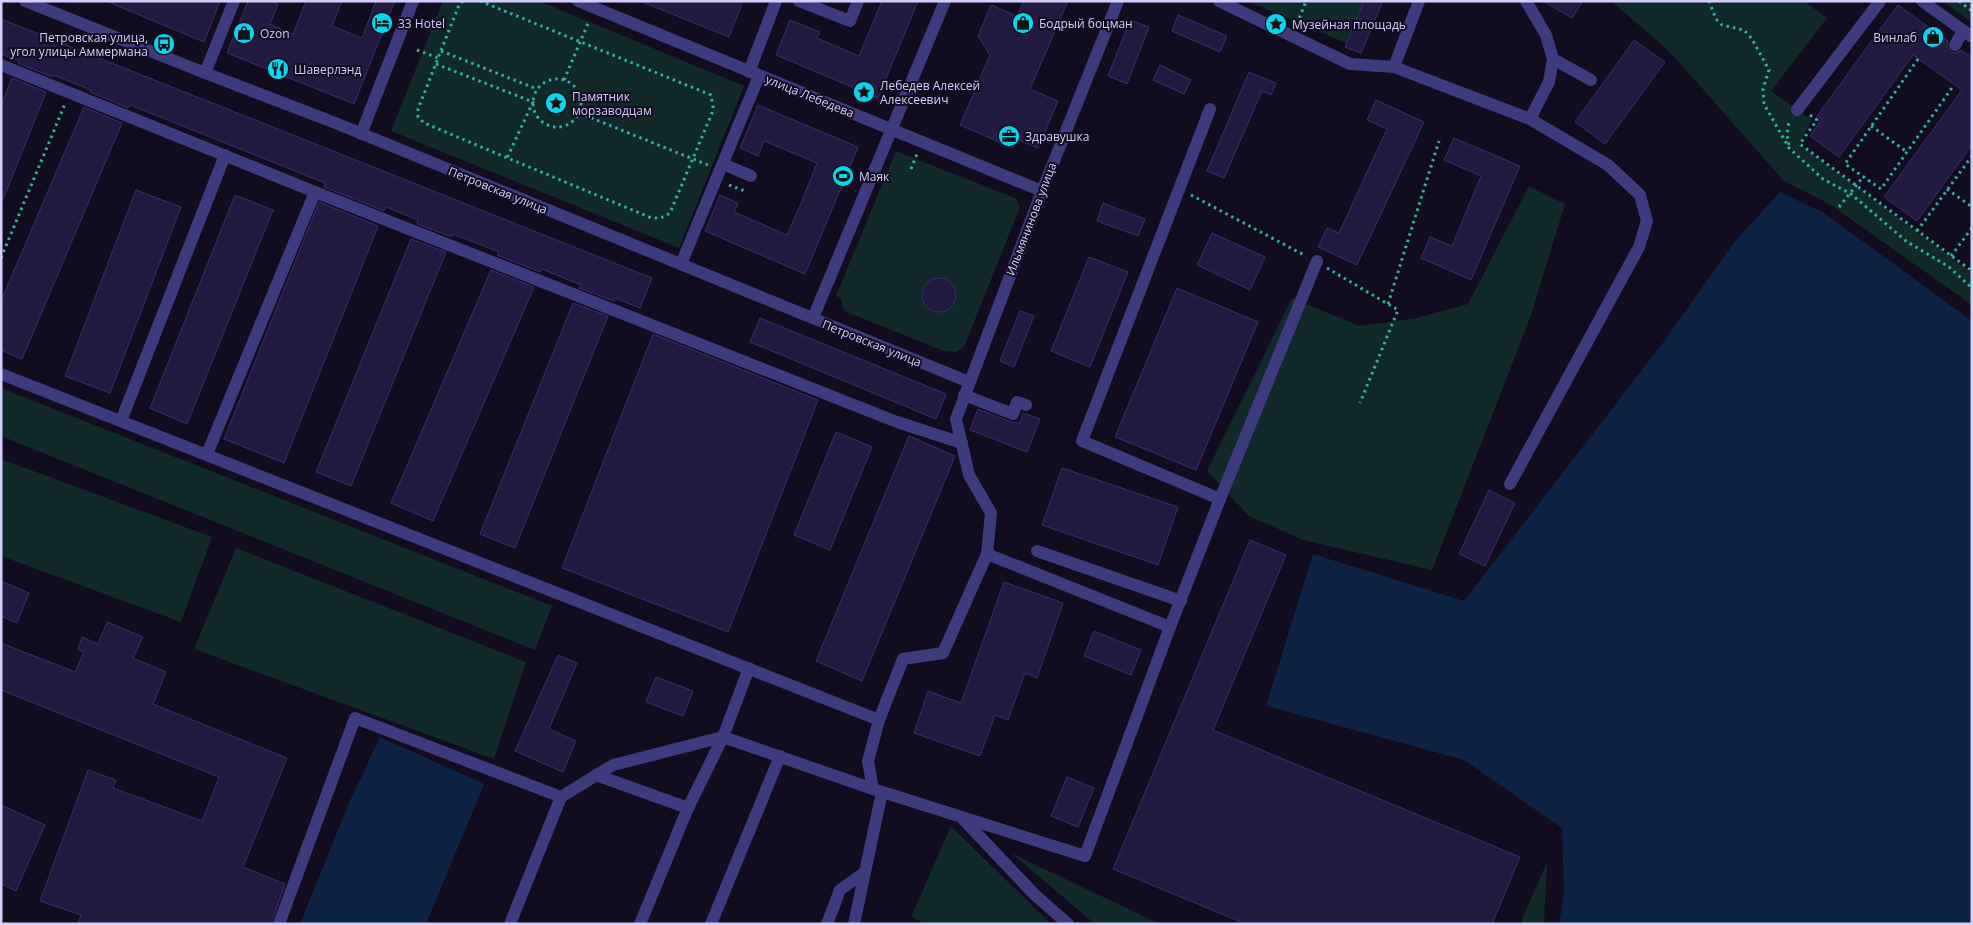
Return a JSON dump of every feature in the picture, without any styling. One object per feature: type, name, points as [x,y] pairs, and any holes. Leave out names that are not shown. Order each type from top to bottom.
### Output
[{"type":"street","name":"Петровская улица","points":[[25,1],[361,134],[813,318],[967,388],[1013,414],[1017,402],[1026,405]]},
{"type":"street","points":[[205,73],[234,1]]},
{"type":"street","points":[[361,134],[413,1]]},
{"type":"street","points":[[681,264],[717,165],[754,74],[776,1]]},
{"type":"street","points":[[799,1],[850,21],[858,1]]},
{"type":"street","points":[[813,318],[946,1]]},
{"type":"street","name":"Ильмянинова улица","points":[[879,720],[903,659],[943,653],[987,554],[991,513],[969,475],[956,419],[1042,191],[1118,1]]},
{"type":"street","points":[[1219,1],[1350,64],[1394,67],[1530,119],[1608,165],[1640,195],[1647,221],[1639,247],[1510,484]]},
{"type":"street","points":[[1394,67],[1418,1]]},
{"type":"street","points":[[1526,1],[1546,35],[1553,59],[1549,82],[1530,119]]},
{"type":"street","points":[[1798,108],[1880,1]]},
{"type":"street","points":[[1922,1],[1967,34],[1955,46]]},
{"type":"street","name":"улица Лебедева","points":[[583,2],[1042,191]]},
{"type":"street","points":[[1553,59],[1591,80]]},
{"type":"street","points":[[1,65],[315,192],[897,422],[962,443]]},
{"type":"street","points":[[1210,109],[1082,441],[1220,499]]},
{"type":"street","points":[[121,421],[225,155]]},
{"type":"street","points":[[717,165],[752,176]]},
{"type":"street","points":[[207,454],[315,192]]},
{"type":"street","points":[[510,924],[561,797],[613,765],[723,737],[961,818],[1085,856],[1170,627],[1317,261]]},
{"type":"street","points":[[1,374],[879,720],[868,760],[877,790],[865,872],[854,924]]},
{"type":"street","points":[[1037,550],[1181,601]]},
{"type":"street","points":[[987,554],[1170,627]]},
{"type":"street","points":[[640,924],[688,808],[723,737],[749,668]]},
{"type":"street","points":[[279,924],[355,718],[561,797]]},
{"type":"street","points":[[710,924],[780,756]]},
{"type":"street","points":[[596,775],[688,808]]},
{"type":"street","points":[[961,818],[1034,895],[1068,924]]},
{"type":"street","points":[[827,924],[840,890],[865,872]]},
{"type":"path","points":[[463,1],[459,5],[418,109],[418,117],[431,127],[649,217],[658,219],[670,213],[712,113],[711,95],[480,1]]},
{"type":"path","points":[[1292,36],[1306,1]]},
{"type":"path","points":[[1709,1],[1716,19],[1722,25],[1744,30],[1752,39],[1769,70],[1763,89],[1764,104],[1789,148],[1823,179],[1851,194],[1906,241],[1949,267],[1972,288]]},
{"type":"path","points":[[1959,1],[1972,11]]},
{"type":"path","points":[[564,80],[590,18]]},
{"type":"path","points":[[417,50],[438,58]]},
{"type":"path","points":[[441,51],[537,89]]},
{"type":"path","points":[[1918,59],[1844,164],[1881,189],[1954,84]]},
{"type":"path","points":[[436,64],[533,102]]},
{"type":"path","points":[[507,158],[533,102],[537,89],[550,80],[564,80],[574,85],[579,92],[581,100],[579,113],[572,122],[565,126],[550,127],[537,118],[533,102]]},
{"type":"path","points":[[1,258],[70,92]]},
{"type":"path","points":[[1789,148],[1787,134],[1790,120],[1798,108],[1816,120],[1800,144],[1972,271]]},
{"type":"path","points":[[579,113],[693,159],[717,165]]},
{"type":"path","points":[[1871,126],[1907,152]]},
{"type":"path","points":[[1388,304],[1439,141]]},
{"type":"path","points":[[910,169],[917,153]]},
{"type":"path","points":[[1917,231],[1972,156]]},
{"type":"path","points":[[1840,208],[1863,177]]},
{"type":"path","points":[[1948,189],[1972,206]]},
{"type":"path","points":[[1951,256],[1972,228]]},
{"type":"green space","points":[[443,1],[539,1],[744,86],[679,248],[391,131]]},
{"type":"green space","points":[[1247,1],[1364,1],[1346,43]]},
{"type":"green space","points":[[1611,1],[1804,1],[1827,18],[1771,91],[1812,120],[1800,144],[1972,273],[1972,305],[1831,205],[1784,181],[1670,52]]},
{"type":"green space","points":[[1943,1],[1972,1],[1972,23]]},
{"type":"green space","points":[[896,151],[1015,198],[1020,207],[964,347],[956,352],[944,351],[847,312],[843,308],[841,298],[836,296]]},
{"type":"green space","points":[[1529,186],[1565,204],[1530,318],[1432,570],[1303,540],[1249,516],[1207,471],[1292,298],[1359,326],[1417,318],[1468,304]]},
{"type":"green space","points":[[1,388],[552,606],[535,650],[1,436]]},
{"type":"green space","points":[[1,459],[212,537],[181,622],[1,556]]},
{"type":"green space","points":[[236,548],[526,662],[494,759],[194,649]]},
{"type":"green space","points":[[951,826],[1051,924],[926,924],[911,917]]},
{"type":"green space","points":[[1011,853],[1160,924],[1095,924]]},
{"type":"green space","points":[[1547,862],[1544,924],[1520,924]]},
{"type":"water","points":[[1780,192],[1824,213],[1972,321],[1972,924],[1559,924],[1564,894],[1562,828],[1464,760],[1266,706],[1313,554],[1464,601],[1665,340],[1735,241]]},
{"type":"water","points":[[380,737],[484,784],[426,924],[300,924],[349,803]]},
{"type":"building","points":[[106,1],[220,1],[204,42]]},
{"type":"building","points":[[248,1],[271,1],[278,4],[270,24],[293,34],[306,1],[342,1],[332,26],[362,38],[376,1],[395,1],[354,104],[227,53]]},
{"type":"building","points":[[640,1],[743,1],[729,37]]},
{"type":"building","points":[[882,1],[918,1],[878,98],[776,55],[790,20],[820,32],[817,38],[859,56]]},
{"type":"building","points":[[1024,1],[1068,1],[1030,89],[1058,101],[1038,148],[1016,139],[1013,148],[960,125],[990,55],[978,36],[991,5],[1017,16]]},
{"type":"building","points":[[1364,1],[1383,1],[1361,53],[1345,47]]},
{"type":"building","points":[[1543,1],[1583,1],[1572,18]]},
{"type":"building","points":[[1898,5],[1948,41],[1947,46],[1951,52],[1956,53],[1961,50],[1972,58],[1972,145],[1917,221],[1884,197],[1962,90],[1913,55],[1839,157],[1810,136],[1822,119],[1817,116]]},
{"type":"building","points":[[1178,15],[1227,36],[1220,52],[1172,31]]},
{"type":"building","points":[[1,19],[652,278],[640,308],[615,298],[614,301],[579,288],[581,285],[542,269],[540,272],[497,255],[499,252],[453,234],[452,237],[417,224],[418,220],[386,207],[384,211],[324,187],[325,183],[130,105],[128,108],[90,92],[91,90],[18,63],[19,61],[1,54]]},
{"type":"building","points":[[1130,20],[1149,27],[1127,84],[1108,76]]},
{"type":"building","points":[[1634,40],[1665,62],[1605,144],[1575,122]]},
{"type":"building","points":[[1160,65],[1191,80],[1184,94],[1153,80]]},
{"type":"building","points":[[1249,72],[1276,83],[1271,95],[1262,91],[1224,178],[1207,171]]},
{"type":"building","points":[[12,78],[46,92],[2,202],[1,105]]},
{"type":"building","points":[[1376,100],[1424,122],[1357,265],[1318,247],[1327,228],[1339,233],[1387,129],[1367,120]]},
{"type":"building","points":[[758,105],[858,147],[805,274],[705,231],[720,195],[738,203],[734,212],[787,235],[802,201],[817,163],[764,141],[758,156],[740,148]]},
{"type":"building","points":[[84,107],[122,123],[22,359],[1,350],[1,301]]},
{"type":"building","points":[[1454,138],[1520,166],[1471,280],[1421,258],[1430,237],[1452,246],[1481,176],[1444,160]]},
{"type":"building","points":[[136,190],[181,207],[110,393],[65,376]]},
{"type":"building","points":[[235,195],[273,210],[187,424],[150,408]]},
{"type":"building","points":[[319,202],[378,226],[284,463],[224,439]]},
{"type":"building","points":[[1103,203],[1145,219],[1138,236],[1097,221]]},
{"type":"building","points":[[1212,233],[1265,257],[1250,290],[1197,265]]},
{"type":"building","points":[[411,239],[446,252],[351,486],[316,472]]},
{"type":"building","points":[[1089,257],[1128,272],[1090,367],[1051,351]]},
{"type":"building","points":[[491,270],[534,287],[433,521],[391,503]]},
{"type":"building","points":[[939,278],[951,283],[956,295],[951,307],[939,312],[927,307],[922,295],[927,283]]},
{"type":"building","points":[[1177,288],[1258,322],[1196,470],[1115,437]]},
{"type":"building","points":[[573,303],[608,316],[515,548],[480,534]]},
{"type":"building","points":[[1020,311],[1034,316],[1014,367],[1000,361]]},
{"type":"building","points":[[760,318],[946,394],[936,419],[750,342]]},
{"type":"building","points":[[653,334],[818,400],[728,632],[562,568]]},
{"type":"building","points":[[978,409],[1011,422],[1020,423],[1023,413],[1040,419],[1027,452],[970,430]]},
{"type":"building","points":[[836,432],[872,447],[830,550],[794,535]]},
{"type":"building","points":[[909,436],[955,456],[862,681],[816,661]]},
{"type":"building","points":[[1062,468],[1178,507],[1158,565],[1042,525]]},
{"type":"building","points":[[1489,490],[1515,503],[1485,566],[1459,554]]},
{"type":"building","points":[[1250,540],[1286,555],[1213,730],[1520,857],[1492,924],[1246,924],[1113,869]]},
{"type":"building","points":[[1,581],[29,593],[17,623],[1,616]]},
{"type":"building","points":[[1004,582],[1063,603],[1037,678],[1025,673],[1008,720],[995,715],[980,756],[914,733],[928,691],[961,703]]},
{"type":"building","points":[[107,622],[143,637],[133,658],[166,672],[153,704],[287,758],[243,867],[285,884],[271,924],[78,924],[81,915],[40,901],[88,770],[116,780],[113,788],[202,821],[219,777],[1,690],[1,643],[75,672],[84,652],[78,649],[82,637],[98,644]]},
{"type":"building","points":[[1094,631],[1141,650],[1131,675],[1084,656]]},
{"type":"building","points":[[558,655],[577,663],[549,729],[576,741],[563,772],[515,751]]},
{"type":"building","points":[[656,677],[693,691],[683,716],[646,702]]},
{"type":"building","points":[[1067,777],[1094,788],[1078,827],[1051,816]]},
{"type":"building","points":[[1,805],[45,825],[16,891],[1,884]]},
{"type":"place","name":"33 Hotel","points":[[382,23]]},
{"type":"place","name":"Бодрый боцман","points":[[1023,23]]},
{"type":"place","name":"Музейная площадь","points":[[1276,24]]},
{"type":"place","name":"Ozon","points":[[244,33]]},
{"type":"place","name":"Винлаб","points":[[1933,37]]},
{"type":"place","name":"Петровская улица, угол улицы Аммермана","points":[[164,44]]},
{"type":"place","name":"Шаверлэнд","points":[[278,69]]},
{"type":"place","name":"Лебедев Алексей Алексеевич","points":[[864,92]]},
{"type":"place","name":"Памятник морзаводцам","points":[[556,103]]},
{"type":"place","name":"Здравушка","points":[[1009,136]]},
{"type":"place","name":"Маяк","points":[[843,176]]}]
